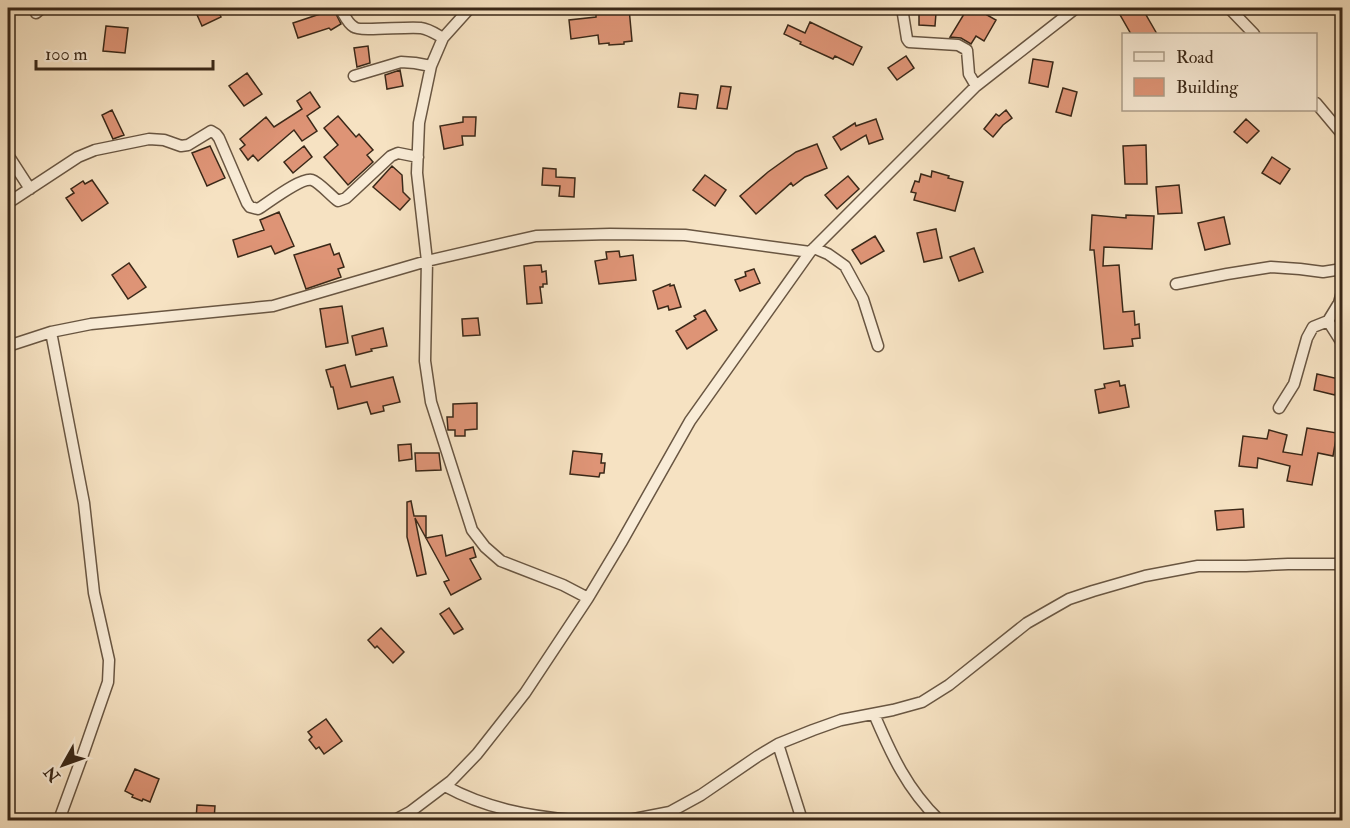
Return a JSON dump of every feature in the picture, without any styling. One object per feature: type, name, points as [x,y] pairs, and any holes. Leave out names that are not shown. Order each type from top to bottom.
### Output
[{"type":"street","points":[[340,8],[348,22],[358,30],[422,28],[443,38]]},
{"type":"street","points":[[470,8],[443,38],[431,66],[419,123],[417,173],[427,261],[425,361],[432,402],[472,530],[485,547],[501,561],[563,585],[588,598]]},
{"type":"street","points":[[902,8],[909,42],[958,45],[967,50],[969,74],[976,86]]},
{"type":"street","points":[[395,820],[446,786],[507,718],[588,598],[690,421],[812,250],[976,86],[1076,8]]},
{"type":"street","points":[[1229,8],[1253,33]]},
{"type":"street","points":[[354,76],[401,62],[431,66]]},
{"type":"street","points":[[1317,104],[1342,134]]},
{"type":"street","points":[[8,203],[78,157],[95,150],[149,139],[181,146],[188,145],[211,131],[219,138],[247,203],[250,207],[258,209],[307,180],[314,180],[338,201],[346,198],[391,156],[398,153],[418,157]]},
{"type":"street","points":[[8,155],[30,189]]},
{"type":"street","points":[[8,346],[51,332],[91,324],[273,306],[427,261],[536,236],[610,234],[685,235],[812,250],[828,254],[845,266],[863,298],[878,346]]},
{"type":"street","points":[[1176,284],[1271,267],[1323,272],[1342,269]]},
{"type":"street","points":[[1279,408],[1294,384],[1307,338],[1313,327],[1328,321],[1340,303],[1342,292]]},
{"type":"street","points":[[1328,321],[1342,343]]},
{"type":"street","points":[[51,332],[84,503],[94,593],[109,660],[108,682],[58,820]]},
{"type":"street","points":[[618,820],[670,812],[701,795],[778,744],[841,720],[922,702],[949,685],[1027,623],[1070,599],[1145,576],[1198,566],[1342,564]]},
{"type":"street","points":[[874,714],[887,746],[906,781],[925,807],[939,820]]},
{"type":"street","points":[[778,744],[802,820]]},
{"type":"street","points":[[446,786],[461,795],[493,806],[537,817],[573,820]]},
{"type":"building","points":[[194,8],[216,8],[221,17],[202,26]]},
{"type":"building","points":[[333,8],[341,24],[331,30],[329,28],[298,38],[293,23]]},
{"type":"building","points":[[596,8],[629,8],[632,41],[624,42],[624,44],[599,44],[598,35],[571,39],[569,20],[596,17]]},
{"type":"building","points":[[959,8],[992,8],[987,15],[996,20],[984,41],[976,36],[971,44],[961,38],[950,37],[964,14],[971,14]]},
{"type":"building","points":[[1128,8],[1142,8],[1156,33],[1130,33],[1119,13]]},
{"type":"building","points":[[919,12],[936,13],[935,26],[919,25]]},
{"type":"building","points":[[810,22],[862,47],[853,65],[835,56],[833,59],[784,34],[788,25],[805,33]]},
{"type":"building","points":[[106,26],[128,28],[125,53],[103,51]]},
{"type":"building","points":[[368,46],[370,63],[357,67],[354,48]]},
{"type":"building","points":[[906,56],[914,68],[897,80],[888,68]]},
{"type":"building","points":[[1033,59],[1053,62],[1048,87],[1029,83]]},
{"type":"building","points":[[400,70],[403,86],[387,89],[385,75]]},
{"type":"building","points":[[247,73],[262,94],[244,106],[229,86]]},
{"type":"building","points":[[721,86],[731,87],[727,109],[717,108]]},
{"type":"building","points":[[1063,88],[1077,92],[1071,116],[1056,112]]},
{"type":"building","points":[[310,92],[320,107],[307,116],[317,131],[302,141],[294,130],[258,161],[253,155],[248,160],[240,149],[245,145],[240,139],[266,117],[274,127],[302,109],[297,101]]},
{"type":"building","points":[[680,93],[698,95],[696,109],[678,107]]},
{"type":"building","points":[[112,110],[124,135],[113,139],[102,115]]},
{"type":"building","points":[[1006,110],[1012,118],[993,137],[984,129],[996,114],[999,116]]},
{"type":"building","points":[[338,116],[356,137],[359,134],[373,150],[367,155],[373,162],[348,185],[324,157],[338,145],[324,128]]},
{"type":"building","points":[[463,117],[476,117],[475,136],[462,136],[463,145],[444,149],[440,126],[463,122]]},
{"type":"building","points":[[876,119],[883,139],[869,144],[866,135],[841,150],[833,137],[855,123],[856,126]]},
{"type":"building","points":[[1246,119],[1259,131],[1247,143],[1234,132]]},
{"type":"building","points":[[817,144],[827,168],[805,177],[793,186],[791,183],[756,214],[740,196],[796,152]]},
{"type":"building","points":[[1146,145],[1147,184],[1125,184],[1123,146]]},
{"type":"building","points":[[210,146],[225,178],[207,186],[192,153]]},
{"type":"building","points":[[304,146],[312,157],[293,173],[284,162]]},
{"type":"building","points":[[1272,157],[1290,169],[1280,184],[1262,173]]},
{"type":"building","points":[[392,166],[402,175],[403,192],[410,199],[400,210],[373,187]]},
{"type":"building","points":[[543,168],[556,169],[556,177],[575,178],[574,197],[559,196],[560,186],[542,185]]},
{"type":"building","points":[[932,171],[963,182],[955,211],[914,200],[916,193],[911,192],[915,181],[919,182],[921,174],[931,177]]},
{"type":"building","points":[[705,175],[726,190],[715,206],[693,190]]},
{"type":"building","points":[[848,176],[859,189],[837,209],[825,195]]},
{"type":"building","points":[[92,180],[108,203],[82,221],[66,198],[74,193],[71,189],[83,181],[85,184]]},
{"type":"building","points":[[1179,185],[1182,213],[1158,214],[1156,187]]},
{"type":"building","points":[[279,212],[294,246],[275,254],[271,246],[238,257],[233,240],[264,230],[260,220]]},
{"type":"building","points":[[1092,215],[1126,218],[1126,215],[1154,216],[1152,249],[1104,247],[1103,266],[1119,265],[1123,312],[1134,311],[1135,325],[1139,324],[1140,338],[1132,339],[1133,346],[1104,349],[1094,250],[1090,250]]},
{"type":"building","points":[[1224,217],[1230,244],[1205,250],[1198,223]]},
{"type":"building","points":[[936,229],[942,258],[924,262],[917,233]]},
{"type":"building","points":[[875,236],[884,251],[861,264],[852,250]]},
{"type":"building","points":[[330,244],[334,255],[339,253],[344,267],[338,269],[341,277],[306,289],[294,255]]},
{"type":"building","points":[[974,248],[983,272],[959,281],[950,257]]},
{"type":"building","points":[[619,251],[620,257],[633,255],[636,280],[599,284],[595,261],[607,259],[606,252]]},
{"type":"building","points":[[129,263],[146,287],[128,299],[112,275]]},
{"type":"building","points":[[541,265],[542,272],[546,271],[547,284],[540,287],[542,303],[527,304],[524,266]]},
{"type":"building","points":[[754,269],[760,283],[740,291],[735,280],[746,276],[745,272]]},
{"type":"building","points":[[670,284],[670,286],[674,285],[681,307],[669,310],[668,306],[658,309],[653,291]]},
{"type":"building","points":[[342,306],[348,343],[326,347],[320,309]]},
{"type":"building","points":[[705,310],[717,330],[687,349],[676,331],[696,319],[694,316]]},
{"type":"building","points":[[478,318],[480,335],[463,336],[462,319]]},
{"type":"building","points":[[383,328],[387,346],[356,355],[352,336]]},
{"type":"building","points":[[345,365],[351,387],[393,377],[400,402],[383,406],[384,411],[371,414],[367,402],[338,409],[326,370]]},
{"type":"building","points":[[1317,374],[1339,379],[1335,395],[1314,390]]},
{"type":"building","points":[[1119,381],[1120,386],[1125,385],[1129,407],[1099,413],[1095,390],[1105,388],[1104,384]]},
{"type":"building","points":[[477,403],[477,429],[465,430],[465,436],[455,436],[455,430],[448,430],[447,417],[453,417],[453,404]]},
{"type":"building","points":[[1307,428],[1337,433],[1333,456],[1318,453],[1312,485],[1287,481],[1290,466],[1258,458],[1257,468],[1239,466],[1243,436],[1267,439],[1269,430],[1287,435],[1283,452],[1302,455]]},
{"type":"building","points":[[411,444],[412,459],[399,461],[398,445]]},
{"type":"building","points":[[573,451],[602,454],[601,463],[605,463],[604,473],[600,473],[599,477],[570,474]]},
{"type":"building","points":[[415,453],[439,453],[441,470],[416,471]]},
{"type":"building","points":[[411,501],[414,516],[426,516],[426,538],[442,535],[446,556],[473,547],[476,557],[470,559],[481,579],[451,595],[444,582],[449,580],[415,518],[426,574],[417,576],[407,537],[407,502]]},
{"type":"building","points":[[1243,509],[1244,527],[1217,530],[1215,511]]},
{"type":"building","points":[[449,608],[463,629],[454,634],[440,614]]},
{"type":"building","points":[[381,628],[404,652],[393,663],[368,640]]},
{"type":"building","points":[[326,719],[342,741],[324,754],[319,747],[316,749],[309,740],[312,737],[308,732]]},
{"type":"building","points":[[135,769],[159,779],[150,802],[132,797],[133,795],[125,791]]},
{"type":"building","points":[[197,805],[215,806],[214,820],[196,820]]}]
